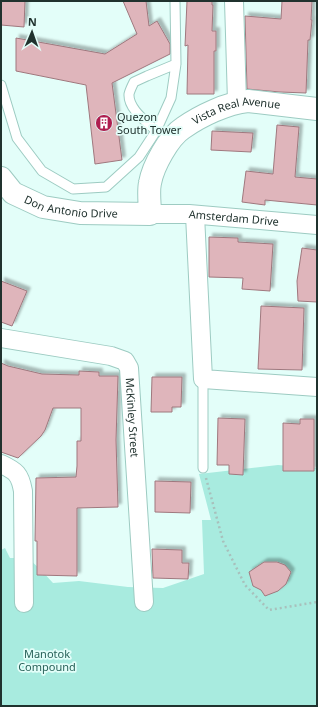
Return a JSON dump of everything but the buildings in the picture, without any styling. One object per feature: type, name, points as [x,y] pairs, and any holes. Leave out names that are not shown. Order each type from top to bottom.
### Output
[{"type":"street","points":[[234,1],[237,102]]},
{"type":"street","name":"Vista Real Avenue","points":[[150,214],[150,183],[163,149],[182,128],[216,110],[237,102],[248,101],[317,109]]},
{"type":"street","name":"Don Antonio Drive","points":[[1,178],[13,193],[43,207],[80,213],[150,214]]},
{"type":"street","name":"Amsterdam Drive","points":[[150,214],[195,215],[317,225]]},
{"type":"street","points":[[195,215],[203,378],[317,387]]},
{"type":"street","name":"McKinley Street","points":[[1,338],[111,356],[125,361],[129,368],[144,602]]},
{"type":"street","points":[[1,464],[16,472],[21,480],[24,491],[24,603]]},
{"type":"lane","points":[[1,85],[17,138],[42,171],[73,189],[106,187],[139,157],[156,132],[171,98],[176,64],[175,1]]},
{"type":"lane","points":[[156,132],[130,103],[129,94],[134,82],[176,64]]},
{"type":"lane","points":[[203,378],[203,468]]},
{"type":"path","points":[[203,468],[222,541],[245,585],[269,610],[317,602]]},
{"type":"green space","name":"Manotok Compound","points":[[278,465],[317,468],[317,706],[1,706],[1,550],[5,548],[10,558],[28,558],[53,583],[79,581],[128,587],[163,588],[204,574],[202,520],[211,520],[199,474]]},
{"type":"place","name":"Quezon South Tower","points":[[104,123]]}]
